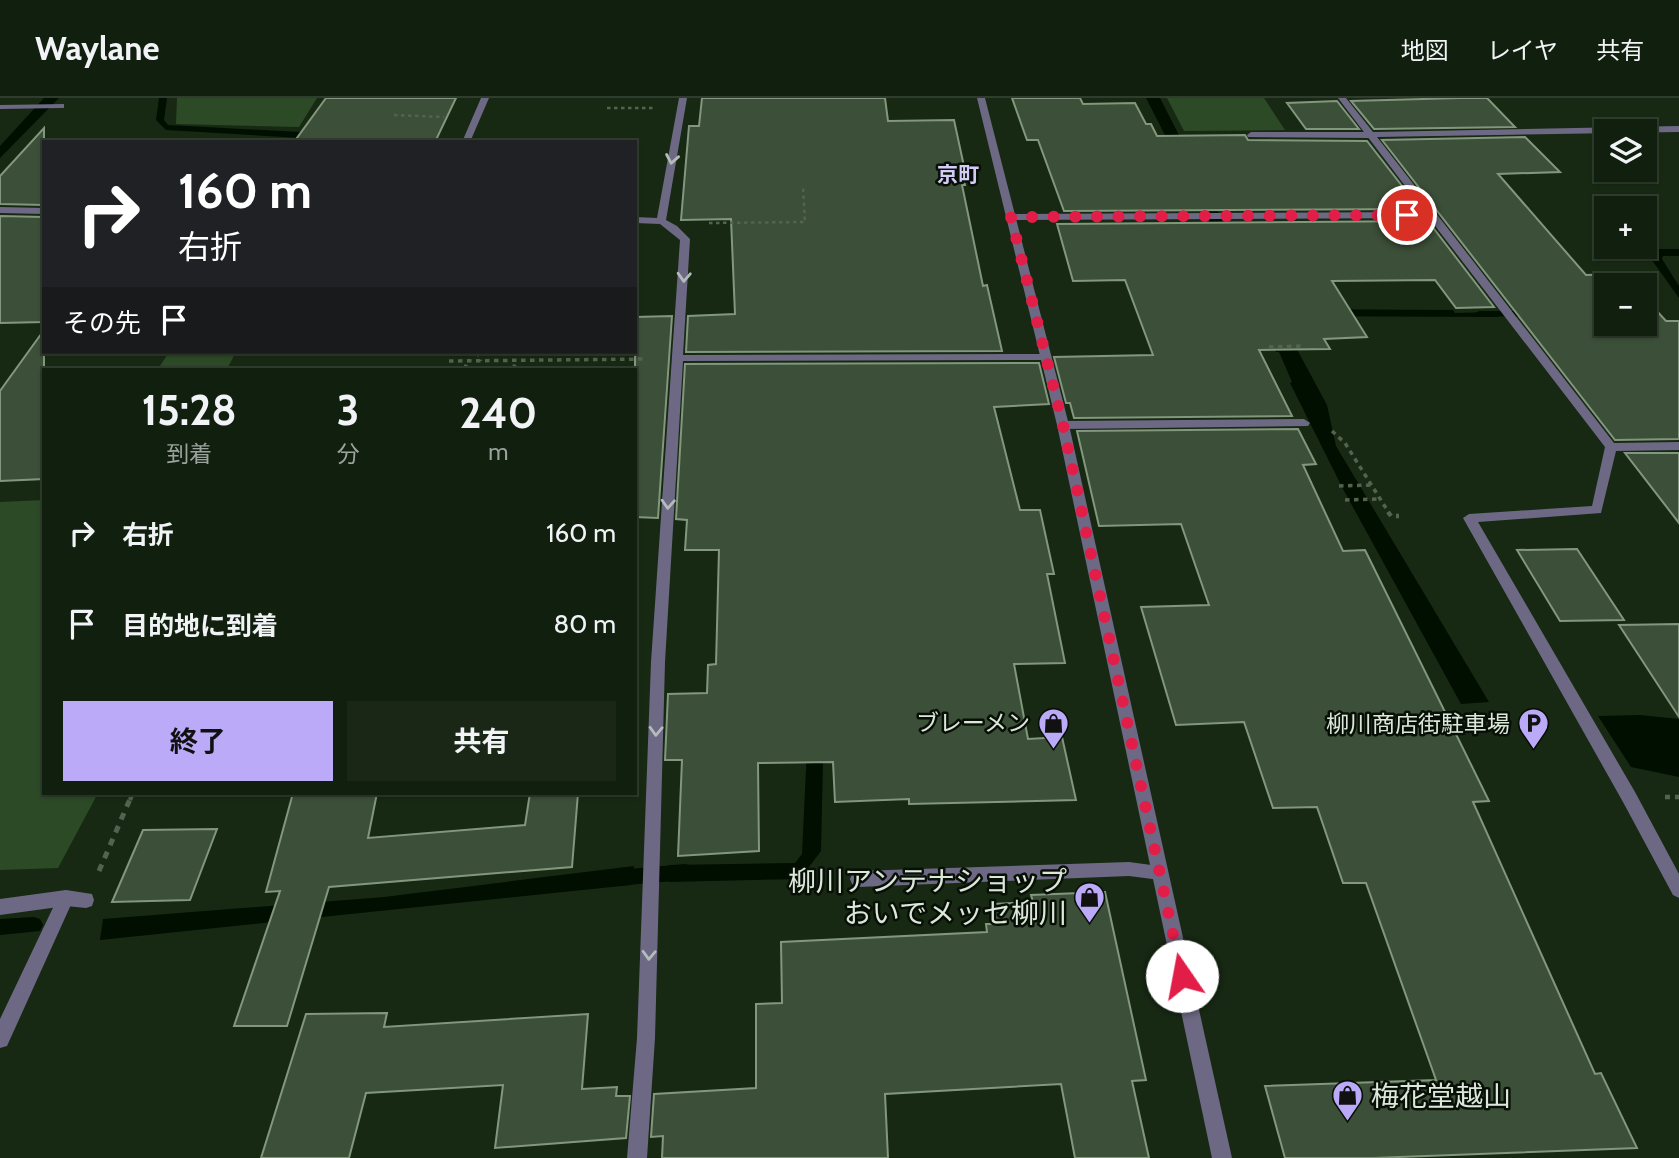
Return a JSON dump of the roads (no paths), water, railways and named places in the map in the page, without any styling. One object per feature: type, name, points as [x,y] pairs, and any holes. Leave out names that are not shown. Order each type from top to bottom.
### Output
[{"type":"street","points":[[467,140],[485,98]]},
{"type":"street","points":[[981,98],[1063,425],[1222,1158]]},
{"type":"street","points":[[1342,98],[1611,447]]},
{"type":"street","points":[[667,223],[682,103]]},
{"type":"street","points":[[0,107],[61,106]]},
{"type":"street","points":[[1251,135],[1679,129]]},
{"type":"street","points":[[0,210],[42,211]]},
{"type":"street","points":[[1011,217],[1432,215]]},
{"type":"street","points":[[637,220],[667,223],[685,239],[658,662],[646,1038],[637,1158]]},
{"type":"street","points":[[676,358],[1046,357]]},
{"type":"street","points":[[1063,425],[1304,423]]},
{"type":"street","points":[[1611,447],[1679,446]]},
{"type":"street","points":[[1611,447],[1597,510],[1469,517],[1679,890]]},
{"type":"street","points":[[858,878],[1129,869],[1160,872]]},
{"type":"street","points":[[0,1038],[66,898]]},
{"type":"street","points":[[0,907],[66,898],[86,900]]},
{"type":"waterway","points":[[163,98],[160,120],[166,127],[318,136]]},
{"type":"waterway","points":[[1479,314],[1536,314]]},
{"type":"waterway","points":[[616,878],[686,872]]},
{"type":"waterway","points":[[0,927],[34,925]]},
{"type":"place","name":"ブレーメン","points":[[1053,750]]},
{"type":"place","name":"柳川商店街駐車場","points":[[1533,751]]},
{"type":"place","name":"柳川アンテナショップ おいでメッセ柳川","points":[[1090,924]]},
{"type":"place","name":"梅花堂越山","points":[[1348,1123]]},
{"type":"district","name":"京町","points":[[958,174]]}]
